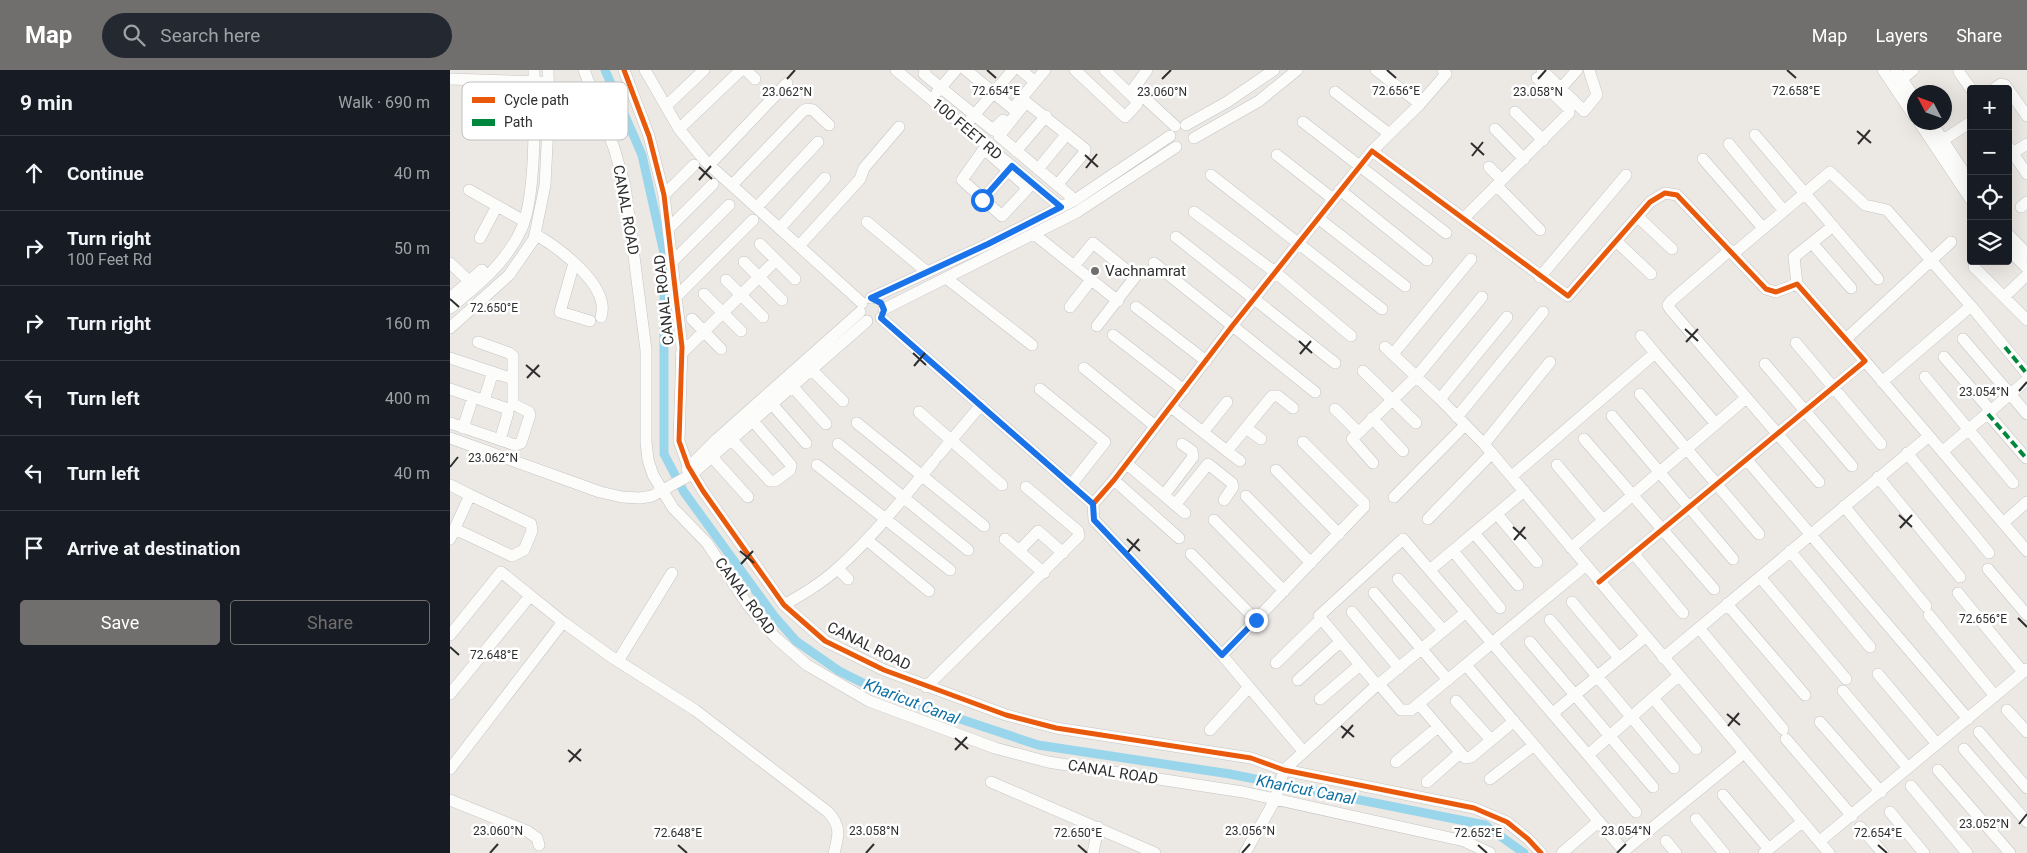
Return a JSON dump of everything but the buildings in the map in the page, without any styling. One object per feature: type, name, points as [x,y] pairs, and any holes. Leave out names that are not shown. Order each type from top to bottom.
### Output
[{"type":"street","points":[[534,70],[534,82]]},
{"type":"street","points":[[450,79],[473,75],[549,82],[548,70]]},
{"type":"street","name":"CANAL ROAD","points":[[584,70],[589,82]]},
{"type":"street","name":"CANAL ROAD","points":[[624,70],[649,136],[664,195],[669,228],[681,354],[679,441],[690,471],[784,605],[824,641],[884,670],[926,687],[1006,714],[1056,728],[1251,758],[1280,768],[1474,808],[1506,822],[1528,839],[1541,853]]},
{"type":"street","points":[[645,70],[679,129],[710,164],[865,309],[875,322],[882,313],[946,278],[1077,212],[1176,147],[1187,148],[1194,138],[1259,101],[1298,70]]},
{"type":"street","points":[[666,106],[704,70]]},
{"type":"street","points":[[679,129],[741,70]]},
{"type":"street","points":[[746,70],[755,79]]},
{"type":"street","name":"100 FEET RD","points":[[896,70],[964,126],[1010,168],[1061,207]]},
{"type":"street","points":[[925,70],[924,74],[993,130],[1045,70]]},
{"type":"street","points":[[932,99],[956,70]]},
{"type":"street","points":[[966,70],[1012,108]]},
{"type":"street","points":[[964,126],[1013,70]]},
{"type":"street","points":[[1021,70],[1035,82]]},
{"type":"street","points":[[1075,70],[1123,116],[1131,110],[1137,101],[1112,72]]},
{"type":"street","points":[[1134,88],[1147,70]]},
{"type":"street","points":[[450,430],[626,491],[642,491],[660,487],[712,457],[732,440],[812,369],[865,309],[927,272],[988,244],[1074,200],[1177,129],[1227,102],[1274,70]]},
{"type":"street","points":[[1376,70],[1420,104]]},
{"type":"street","points":[[1303,751],[1222,655],[1094,520],[1093,504],[1184,390],[1232,324],[1359,166],[1388,133],[1420,104],[1446,74],[1443,70]]},
{"type":"street","points":[[1557,92],[1577,70]]},
{"type":"street","points":[[1557,92],[1584,111],[1597,95],[1590,70]]},
{"type":"street","points":[[1883,70],[1897,79],[1907,90]]},
{"type":"street","points":[[1897,79],[1913,70]]},
{"type":"street","points":[[1098,92],[1112,72]]},
{"type":"street","points":[[1112,72],[1134,88],[1177,129],[1192,130],[1194,138]]},
{"type":"street","points":[[1959,72],[1968,85]]},
{"type":"street","points":[[1464,218],[1569,113],[1569,109],[1557,92],[1539,74]]},
{"type":"street","points":[[1897,79],[1907,101]]},
{"type":"street","points":[[710,164],[787,83]]},
{"type":"street","points":[[1335,92],[1388,133]]},
{"type":"street","points":[[2012,94],[2027,116]]},
{"type":"street","points":[[1058,185],[1085,152],[1083,148],[1046,116],[1026,102],[1004,127],[999,136],[1074,200]]},
{"type":"street","points":[[733,184],[803,111],[807,109],[813,110],[830,125]]},
{"type":"street","points":[[1515,112],[1543,140]]},
{"type":"street","points":[[1016,150],[1046,116]]},
{"type":"street","points":[[1304,122],[1446,233]]},
{"type":"street","points":[[1943,140],[1967,125]]},
{"type":"street","points":[[799,246],[860,179],[864,168],[899,127]]},
{"type":"street","points":[[1176,147],[1172,144],[1177,129]]},
{"type":"street","points":[[1495,129],[1524,159]]},
{"type":"street","points":[[1924,130],[1967,194]]},
{"type":"street","points":[[1936,130],[1967,176]]},
{"type":"street","points":[[1038,169],[1067,134]]},
{"type":"street","points":[[1755,135],[1878,279]]},
{"type":"street","points":[[459,291],[501,262],[522,229],[530,198],[532,140]]},
{"type":"street","points":[[450,328],[509,275],[534,239],[545,185],[547,140]]},
{"type":"street","name":"CANAL ROAD","points":[[611,140],[625,186],[646,350],[648,460],[660,487],[673,508],[707,543],[747,604],[775,637],[807,665],[869,701],[995,748],[1048,762],[1276,796],[1464,842],[1490,853]]},
{"type":"street","points":[[757,208],[818,142]]},
{"type":"street","points":[[1729,144],[1784,211]]},
{"type":"street","points":[[2012,151],[2027,144]]},
{"type":"street","points":[[986,150],[1010,168],[1028,187],[1027,191],[1002,216],[982,200],[962,180],[982,151],[986,150]]},
{"type":"street","points":[[1372,151],[1568,296],[1638,217],[1656,198],[1665,193],[1677,195],[1770,292],[1797,284]]},
{"type":"street","points":[[2012,155],[2027,174]]},
{"type":"street","points":[[1278,156],[1427,260]]},
{"type":"street","points":[[1703,158],[1762,228]]},
{"type":"street","points":[[664,195],[694,165]]},
{"type":"street","points":[[1489,167],[1500,183],[1540,230]]},
{"type":"street","points":[[982,200],[1010,168]]},
{"type":"street","points":[[1818,482],[1668,305],[1830,172],[1865,205],[1887,210],[1971,306],[2027,374]]},
{"type":"street","points":[[1211,175],[1382,309]]},
{"type":"street","points":[[1540,277],[1626,175]]},
{"type":"street","points":[[780,228],[825,178]]},
{"type":"street","points":[[669,228],[713,184]]},
{"type":"street","points":[[469,190],[524,221]]},
{"type":"street","points":[[672,262],[729,205]]},
{"type":"street","points":[[480,238],[497,206]]},
{"type":"street","points":[[1194,212],[1275,272],[1351,336]]},
{"type":"street","points":[[1638,217],[1672,248]]},
{"type":"street","points":[[1318,218],[1405,286]]},
{"type":"street","points":[[676,297],[753,220]]},
{"type":"street","points":[[867,222],[927,272]]},
{"type":"street","points":[[1832,226],[1794,258],[1797,284],[1866,361],[2027,551]]},
{"type":"street","points":[[535,234],[555,245],[574,263],[592,283],[602,300],[596,319],[560,312],[574,263]]},
{"type":"street","points":[[1034,234],[1118,301]]},
{"type":"street","points":[[1176,236],[1335,364]]},
{"type":"street","points":[[2012,238],[2027,254]]},
{"type":"street","points":[[1616,241],[1651,274]]},
{"type":"street","points":[[1846,339],[1951,242]]},
{"type":"street","points":[[1812,243],[1850,288]]},
{"type":"street","points":[[760,244],[795,279]]},
{"type":"street","points":[[1074,266],[1091,244],[1095,244],[1135,277],[1097,326]]},
{"type":"street","points":[[2012,253],[2027,268]]},
{"type":"street","points":[[1471,259],[1389,350],[1484,444],[1512,476],[1585,566],[1829,853]]},
{"type":"street","points":[[681,354],[776,260]]},
{"type":"street","points":[[744,262],[782,300]]},
{"type":"street","points":[[450,263],[459,291]]},
{"type":"street","points":[[1154,263],[1315,392]]},
{"type":"street","points":[[1974,267],[2027,320]]},
{"type":"street","points":[[450,308],[459,291],[482,270]]},
{"type":"street","points":[[2004,297],[2027,275]]},
{"type":"street","points":[[946,278],[1032,345]]},
{"type":"street","points":[[726,280],[763,317]]},
{"type":"street","points":[[1070,307],[1091,280]]},
{"type":"street","points":[[704,294],[741,331]]},
{"type":"street","points":[[1372,463],[1352,439],[1417,376],[1482,297]]},
{"type":"street","points":[[690,471],[717,439],[865,309],[878,300],[882,313],[980,405],[1093,504]]},
{"type":"street","points":[[1882,382],[1971,306]]},
{"type":"street","points":[[1136,307],[1206,361]]},
{"type":"street","points":[[1394,497],[1461,421],[1544,312]]},
{"type":"street","points":[[1440,399],[1506,317]]},
{"type":"street","points":[[692,319],[721,349]]},
{"type":"street","points":[[1113,335],[1184,390]]},
{"type":"street","points":[[1641,336],[1716,424]]},
{"type":"street","points":[[1963,339],[2027,414]]},
{"type":"street","points":[[450,423],[500,440],[518,445],[521,443],[530,415],[529,412],[514,404],[512,355],[478,342]]},
{"type":"street","points":[[1796,343],[1881,444]]},
{"type":"street","points":[[1512,476],[1655,353]]},
{"type":"street","points":[[1944,357],[2026,458]]},
{"type":"street","points":[[450,358],[513,379]]},
{"type":"street","points":[[1599,582],[1866,361]]},
{"type":"street","points":[[1484,444],[1550,362]]},
{"type":"street","points":[[1765,364],[1852,466]]},
{"type":"street","points":[[1084,368],[1155,426]]},
{"type":"street","points":[[812,369],[843,402]]},
{"type":"street","points":[[1363,371],[1416,423]]},
{"type":"street","points":[[463,428],[493,372]]},
{"type":"street","points":[[1925,377],[2014,483]]},
{"type":"street","points":[[1943,451],[2027,380]]},
{"type":"street","points":[[792,386],[826,424]]},
{"type":"street","points":[[450,389],[508,409],[500,440]]},
{"type":"street","points":[[1040,389],[1105,442],[1071,485]]},
{"type":"street","points":[[1640,394],[1759,534]]},
{"type":"street","points":[[1227,451],[1272,396],[1278,396],[1293,408]]},
{"type":"street","points":[[1571,548],[1746,398]]},
{"type":"street","points":[[1203,432],[1227,402]]},
{"type":"street","points":[[772,404],[806,443]]},
{"type":"street","points":[[784,605],[814,587],[838,569],[867,540],[886,520],[980,405]]},
{"type":"street","points":[[1170,407],[1240,461]]},
{"type":"street","points":[[1334,409],[1358,432]]},
{"type":"street","points":[[919,412],[1002,485]]},
{"type":"street","points":[[1612,416],[1659,474],[1733,559]]},
{"type":"street","points":[[1372,418],[1403,451]]},
{"type":"street","points":[[732,440],[770,481],[775,481],[790,470],[791,465],[753,421]]},
{"type":"street","points":[[857,423],[984,526]]},
{"type":"street","points":[[1246,428],[1260,439]]},
{"type":"street","points":[[1663,658],[1810,533],[1929,436]]},
{"type":"street","points":[[450,438],[622,497],[640,498],[652,496],[660,487]]},
{"type":"street","points":[[1584,439],[1714,589]]},
{"type":"street","points":[[1222,655],[1365,505],[1303,442]]},
{"type":"street","points":[[838,444],[968,550]]},
{"type":"street","points":[[1164,495],[1193,458],[1192,451],[1182,444]]},
{"type":"street","points":[[1907,453],[1989,553]]},
{"type":"street","points":[[1428,519],[1492,454]]},
{"type":"street","points":[[712,457],[748,497]]},
{"type":"street","points":[[1747,460],[1968,719]]},
{"type":"street","points":[[1126,464],[1185,513]]},
{"type":"street","points":[[1175,505],[1208,464],[1232,483],[1233,487],[1224,500]]},
{"type":"street","points":[[817,465],[950,570]]},
{"type":"street","points":[[1557,465],[1603,520]]},
{"type":"street","points":[[1276,470],[1339,534]]},
{"type":"street","points":[[1878,477],[1960,577]]},
{"type":"street","points":[[1114,480],[1179,538]]},
{"type":"street","points":[[450,485],[531,524],[532,531],[524,550],[512,556],[450,635]]},
{"type":"street","points":[[926,687],[1078,539],[1078,531],[1026,487]]},
{"type":"street","points":[[1431,569],[1524,491]]},
{"type":"street","points":[[470,495],[453,534],[512,556]]},
{"type":"street","points":[[1246,496],[1311,563]]},
{"type":"street","points":[[2003,523],[2027,502]]},
{"type":"street","points":[[1844,506],[1995,696]]},
{"type":"street","points":[[1497,514],[1537,562]]},
{"type":"street","points":[[1214,520],[1284,591]]},
{"type":"street","points":[[1019,551],[1038,531],[1063,553]]},
{"type":"street","points":[[1474,533],[1518,585]]},
{"type":"street","points":[[1005,539],[1044,573]]},
{"type":"street","points":[[1585,566],[1494,642],[1411,710],[1401,710],[1319,616],[1322,611],[1403,539],[1494,642],[1636,812]]},
{"type":"street","points":[[867,540],[930,591]]},
{"type":"street","points":[[1453,551],[1500,608]]},
{"type":"street","points":[[1790,551],[1870,647]]},
{"type":"street","points":[[1634,553],[1683,613]]},
{"type":"street","points":[[1191,554],[1256,620]]},
{"type":"street","points":[[838,569],[848,579]]},
{"type":"street","points":[[1988,569],[2027,615]]},
{"type":"street","points":[[501,572],[563,622],[618,661],[694,710],[828,812],[835,819],[840,830],[834,853]]},
{"type":"street","points":[[618,661],[672,572]]},
{"type":"street","points":[[1760,577],[1846,679]]},
{"type":"street","points":[[1398,579],[1443,630]]},
{"type":"street","points":[[1374,593],[1448,680]]},
{"type":"street","points":[[1820,841],[2025,670],[1958,593]]},
{"type":"street","points":[[450,694],[530,596]]},
{"type":"street","points":[[1572,602],[1619,658]]},
{"type":"street","points":[[1727,604],[1805,695]]},
{"type":"street","points":[[1352,612],[1399,668]]},
{"type":"street","points":[[1245,853],[1276,796],[1280,768],[1303,751],[1421,648],[1466,612]]},
{"type":"street","points":[[1276,663],[1321,620]]},
{"type":"street","points":[[1550,620],[1674,768]]},
{"type":"street","points":[[450,768],[563,622]]},
{"type":"street","points":[[1699,628],[1852,816]]},
{"type":"street","points":[[1553,713],[1645,636]]},
{"type":"street","points":[[1298,680],[1340,642]]},
{"type":"street","points":[[1530,642],[1653,787]]},
{"type":"street","points":[[1320,699],[1360,665]]},
{"type":"street","points":[[1466,665],[1623,850]]},
{"type":"street","points":[[1878,674],[1937,744]]},
{"type":"street","points":[[1588,755],[1678,676]]},
{"type":"street","points":[[1210,730],[1250,687]]},
{"type":"street","points":[[1843,691],[1908,768]]},
{"type":"street","points":[[1653,698],[1696,749]]},
{"type":"street","points":[[1456,701],[1490,740]]},
{"type":"street","points":[[1419,704],[1463,757],[1468,758],[1514,721]]},
{"type":"street","points":[[2007,710],[2027,732]]},
{"type":"street","points":[[1820,722],[1881,792]]},
{"type":"street","points":[[1396,762],[1438,727]]},
{"type":"street","points":[[1979,732],[2027,788]]},
{"type":"street","points":[[1490,779],[1534,745]]},
{"type":"street","points":[[1964,749],[2027,822]]},
{"type":"street","points":[[1427,782],[1460,753]]},
{"type":"street","points":[[1610,853],[1623,850],[1744,753]]},
{"type":"street","points":[[1938,770],[2010,853]]},
{"type":"street","points":[[991,782],[1155,853]]},
{"type":"street","points":[[1911,786],[1967,853]]},
{"type":"street","points":[[1723,795],[1766,851],[1802,822]]},
{"type":"street","points":[[450,800],[527,831],[537,838],[539,846]]},
{"type":"street","points":[[1890,812],[1924,853]]},
{"type":"street","points":[[1696,819],[1724,853]]},
{"type":"street","points":[[1562,853],[1599,821]]},
{"type":"street","points":[[1093,853],[1098,827]]},
{"type":"street","points":[[1860,827],[1882,853]]},
{"type":"street","points":[[1666,841],[1676,853]]},
{"type":"waterway","name":"Kharicut Canal","points":[[605,70],[610,82]]},
{"type":"waterway","name":"Kharicut Canal","points":[[628,123],[642,155],[664,253],[664,454],[684,492],[774,616],[796,641],[839,671],[885,694],[1038,745],[1230,774],[1485,825],[1524,853]]},
{"type":"marked path","points":[[2005,347],[2027,374]]},
{"type":"marked path","points":[[1988,414],[2026,458]]},
{"type":"cycle path","points":[[624,70],[649,136],[664,195],[682,347],[679,441],[688,466],[703,491],[784,605],[825,641],[884,670],[1006,715],[1056,728],[1251,758],[1284,770],[1474,808],[1507,822],[1528,839],[1541,853]]},
{"type":"cycle path","points":[[881,318],[1093,504],[1114,480],[1233,325],[1372,151],[1568,296],[1650,202],[1665,193],[1677,195],[1766,289],[1776,292],[1797,284],[1865,361],[1599,582]]},
{"type":"place","name":"Vachnamrat","points":[[1095,271]]},
{"type":"route","points":[[982,200],[1012,166],[1061,207],[988,244],[871,298],[875,298],[883,306],[884,310],[881,318],[1093,504],[1094,520],[1222,655],[1256,620]]}]
